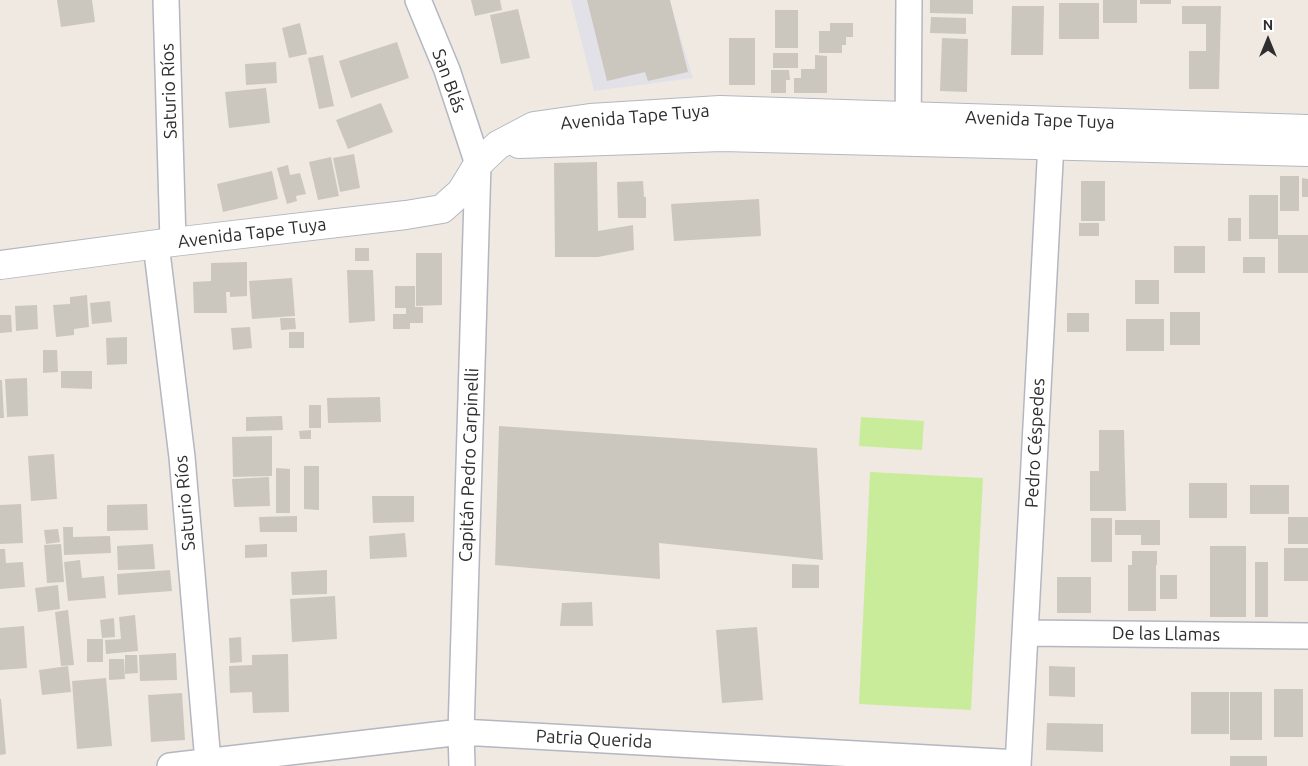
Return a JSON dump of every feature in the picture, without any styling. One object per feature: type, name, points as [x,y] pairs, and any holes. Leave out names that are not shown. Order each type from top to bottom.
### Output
[{"type":"street","name":"Saturio Ríos","points":[[166,0],[164,243],[208,762]]},
{"type":"street","name":"San Blás","points":[[418,0],[447,70],[478,164]]},
{"type":"street","points":[[908,128],[910,0]]},
{"type":"street","name":"Avenida Tape Tuya","points":[[0,265],[442,209],[461,192],[478,164],[498,145],[534,126],[590,118],[720,110],[908,128],[1052,133],[1308,128]]},
{"type":"street","points":[[1052,133],[1308,152]]},
{"type":"street","name":"Pedro Céspedes","points":[[1018,764],[1052,133]]},
{"type":"street","name":"Capitán Pedro Carpinelli","points":[[462,766],[461,732],[478,164]]},
{"type":"street","name":"De las Llamas","points":[[1025,633],[1308,636]]},
{"type":"street","name":"Patria Querida","points":[[170,766],[461,732],[1018,764]]},
{"type":"shaded area","points":[[571,0],[669,0],[693,78],[594,91]]},
{"type":"green space","points":[[861,417],[924,421],[922,450],[859,446]]},
{"type":"green space","points":[[870,472],[983,478],[971,710],[859,704]]},
{"type":"building","points":[[57,0],[92,0],[95,22],[61,27]]},
{"type":"building","points":[[471,0],[500,0],[502,10],[475,16]]},
{"type":"building","points":[[587,0],[670,0],[688,72],[648,81],[645,72],[607,81]]},
{"type":"building","points":[[930,0],[973,0],[973,14],[930,13]]},
{"type":"building","points":[[1103,0],[1137,0],[1137,23],[1103,23]]},
{"type":"building","points":[[1140,0],[1171,0],[1171,4],[1140,4]]},
{"type":"building","points":[[1059,3],[1099,3],[1099,39],[1059,39]]},
{"type":"building","points":[[1012,6],[1044,6],[1043,55],[1011,55]]},
{"type":"building","points":[[1182,6],[1221,6],[1219,89],[1189,89],[1189,51],[1206,51],[1206,24],[1182,24]]},
{"type":"building","points":[[518,9],[530,58],[501,64],[490,15]]},
{"type":"building","points":[[775,10],[798,10],[798,48],[775,48]]},
{"type":"building","points":[[931,17],[966,18],[966,34],[930,33]]},
{"type":"building","points":[[300,23],[307,54],[289,58],[282,28]]},
{"type":"building","points":[[830,23],[853,23],[853,37],[846,37],[846,45],[842,45],[842,53],[819,53],[819,31],[830,31]]},
{"type":"building","points":[[729,38],[755,38],[755,85],[729,85]]},
{"type":"building","points":[[942,38],[968,39],[967,92],[940,91]]},
{"type":"building","points":[[397,42],[409,78],[351,98],[339,61]]},
{"type":"building","points":[[773,53],[798,53],[798,68],[773,68]]},
{"type":"building","points":[[323,55],[334,106],[319,109],[308,58]]},
{"type":"building","points":[[815,55],[827,56],[827,93],[794,93],[794,78],[801,78],[801,69],[815,69]]},
{"type":"building","points":[[276,62],[277,83],[246,85],[245,64]]},
{"type":"building","points":[[771,70],[789,70],[790,80],[786,80],[786,93],[771,93]]},
{"type":"building","points":[[266,88],[270,123],[229,128],[225,92]]},
{"type":"building","points":[[381,103],[393,132],[348,149],[336,120]]},
{"type":"building","points":[[354,154],[360,188],[340,192],[333,158]]},
{"type":"building","points":[[331,157],[339,196],[318,200],[309,162]]},
{"type":"building","points":[[597,162],[598,231],[633,225],[634,250],[598,257],[555,257],[554,163]]},
{"type":"building","points":[[288,165],[290,175],[300,173],[306,194],[296,196],[297,201],[287,204],[277,168]]},
{"type":"building","points":[[272,171],[278,199],[223,212],[217,184]]},
{"type":"building","points":[[1280,176],[1299,176],[1299,211],[1280,211]]},
{"type":"building","points":[[1302,178],[1308,179],[1308,197],[1302,197]]},
{"type":"building","points":[[643,181],[644,197],[646,197],[646,218],[618,218],[617,182]]},
{"type":"building","points":[[1081,181],[1105,181],[1105,221],[1081,221]]},
{"type":"building","points":[[1249,195],[1278,195],[1278,235],[1308,235],[1308,273],[1278,273],[1278,239],[1249,239]]},
{"type":"building","points":[[759,199],[761,236],[674,241],[671,204]]},
{"type":"building","points":[[1228,218],[1241,218],[1241,241],[1228,241]]},
{"type":"building","points":[[1079,223],[1099,223],[1099,236],[1079,236]]},
{"type":"building","points":[[1174,246],[1205,246],[1205,273],[1174,273]]},
{"type":"building","points":[[355,248],[369,248],[369,261],[355,261]]},
{"type":"building","points":[[416,253],[442,253],[442,305],[416,306]]},
{"type":"building","points":[[1243,257],[1265,257],[1265,273],[1243,273]]},
{"type":"building","points":[[247,262],[247,296],[230,297],[230,292],[226,292],[227,313],[194,313],[193,282],[211,281],[211,263]]},
{"type":"building","points":[[347,270],[373,270],[375,321],[349,323]]},
{"type":"building","points":[[292,278],[295,316],[252,319],[249,281]]},
{"type":"building","points":[[1135,280],[1159,280],[1159,304],[1135,304]]},
{"type":"building","points":[[395,286],[415,286],[415,307],[423,307],[423,323],[410,323],[410,329],[393,329],[393,314],[406,314],[406,308],[395,308]]},
{"type":"building","points":[[87,295],[89,327],[74,329],[74,335],[56,337],[53,305],[70,304],[70,297]]},
{"type":"building","points":[[110,301],[112,322],[92,324],[90,303]]},
{"type":"building","points":[[37,305],[38,329],[16,331],[15,306]]},
{"type":"building","points":[[1170,312],[1200,312],[1200,345],[1170,345]]},
{"type":"building","points":[[1067,313],[1089,313],[1089,332],[1067,332]]},
{"type":"building","points":[[0,315],[11,315],[12,332],[0,333]]},
{"type":"building","points":[[280,318],[295,318],[296,329],[281,330]]},
{"type":"building","points":[[1126,319],[1164,319],[1164,351],[1126,351]]},
{"type":"building","points":[[250,327],[252,348],[233,350],[231,328]]},
{"type":"building","points":[[289,332],[304,332],[304,348],[289,348]]},
{"type":"building","points":[[127,337],[127,364],[107,365],[106,338]]},
{"type":"building","points":[[43,350],[57,350],[58,372],[43,373]]},
{"type":"building","points":[[61,371],[92,371],[92,389],[61,388]]},
{"type":"building","points":[[27,378],[28,416],[7,417],[5,379]]},
{"type":"building","points":[[0,380],[2,380],[4,418],[0,418]]},
{"type":"building","points":[[380,397],[381,422],[328,423],[327,398]]},
{"type":"building","points":[[309,405],[321,405],[321,428],[309,428]]},
{"type":"building","points":[[282,416],[283,430],[246,431],[246,417]]},
{"type":"building","points":[[499,426],[817,448],[823,560],[659,543],[660,579],[495,565]]},
{"type":"building","points":[[311,430],[311,439],[300,439],[299,431]]},
{"type":"building","points":[[1099,430],[1124,430],[1126,511],[1090,511],[1090,471],[1099,471]]},
{"type":"building","points":[[272,436],[272,476],[233,477],[232,437]]},
{"type":"building","points":[[54,454],[57,499],[31,501],[28,456]]},
{"type":"building","points":[[304,466],[319,466],[319,510],[304,509]]},
{"type":"building","points":[[276,468],[290,469],[290,513],[276,513]]},
{"type":"building","points":[[269,477],[270,506],[234,507],[232,479]]},
{"type":"building","points":[[1189,483],[1227,483],[1227,518],[1189,518]]},
{"type":"building","points":[[1250,485],[1289,485],[1289,514],[1250,514]]},
{"type":"building","points":[[372,496],[414,496],[414,522],[373,523]]},
{"type":"building","points":[[21,504],[23,543],[0,544],[0,505]]},
{"type":"building","points":[[147,504],[148,530],[107,531],[107,505]]},
{"type":"building","points":[[297,516],[297,532],[260,532],[259,517]]},
{"type":"building","points":[[1288,517],[1308,517],[1308,544],[1288,544]]},
{"type":"building","points":[[1091,518],[1112,518],[1112,562],[1091,562]]},
{"type":"building","points":[[1115,520],[1160,520],[1160,545],[1141,545],[1141,535],[1115,535]]},
{"type":"building","points":[[63,527],[73,527],[73,537],[110,536],[111,553],[64,555]]},
{"type":"building","points":[[58,529],[60,542],[46,544],[44,530]]},
{"type":"building","points":[[405,533],[407,557],[370,559],[369,536]]},
{"type":"building","points":[[61,544],[64,582],[47,583],[44,545]]},
{"type":"building","points":[[153,544],[155,569],[118,570],[117,546]]},
{"type":"building","points":[[267,544],[267,557],[245,558],[245,545]]},
{"type":"building","points":[[1210,546],[1246,546],[1246,617],[1210,617]]},
{"type":"building","points":[[1284,548],[1308,548],[1308,581],[1284,581]]},
{"type":"building","points":[[0,549],[5,549],[6,563],[23,562],[25,587],[0,589]]},
{"type":"building","points":[[1132,551],[1157,551],[1156,611],[1128,611],[1128,565],[1132,565]]},
{"type":"building","points":[[80,560],[82,578],[104,576],[106,598],[68,601],[64,562]]},
{"type":"building","points":[[1255,562],[1268,562],[1268,617],[1255,617]]},
{"type":"building","points":[[792,564],[819,565],[819,588],[792,588]]},
{"type":"building","points":[[170,570],[172,591],[118,595],[117,574]]},
{"type":"building","points":[[327,570],[327,594],[292,595],[291,572]]},
{"type":"building","points":[[1160,575],[1177,575],[1177,599],[1160,599]]},
{"type":"building","points":[[1057,577],[1091,577],[1091,613],[1057,613]]},
{"type":"building","points":[[58,585],[60,609],[38,612],[35,588]]},
{"type":"building","points":[[335,596],[337,639],[292,642],[290,599]]},
{"type":"building","points":[[592,602],[593,626],[560,626],[562,603]]},
{"type":"building","points":[[68,610],[74,665],[61,666],[55,612]]},
{"type":"building","points":[[135,615],[138,651],[106,654],[105,640],[121,639],[119,617]]},
{"type":"building","points":[[114,618],[115,637],[102,638],[100,620]]},
{"type":"building","points":[[24,626],[27,668],[0,670],[0,628]]},
{"type":"building","points":[[757,627],[763,700],[722,703],[716,630]]},
{"type":"building","points":[[241,637],[242,662],[230,663],[229,638]]},
{"type":"building","points":[[87,639],[103,639],[103,662],[87,662]]},
{"type":"building","points":[[176,653],[177,680],[140,681],[139,655]]},
{"type":"building","points":[[288,654],[289,712],[253,713],[252,692],[230,693],[229,666],[252,665],[252,655]]},
{"type":"building","points":[[125,655],[137,655],[138,673],[125,674]]},
{"type":"building","points":[[109,659],[124,659],[125,679],[109,680]]},
{"type":"building","points":[[68,666],[71,692],[42,695],[39,670]]},
{"type":"building","points":[[1049,666],[1075,667],[1075,697],[1049,696]]},
{"type":"building","points":[[106,678],[112,746],[77,749],[72,681]]},
{"type":"building","points":[[1274,689],[1303,689],[1303,737],[1274,737]]},
{"type":"building","points":[[1191,692],[1229,692],[1229,734],[1191,734]]},
{"type":"building","points":[[1230,692],[1262,692],[1262,740],[1230,740]]},
{"type":"building","points":[[182,693],[185,740],[151,742],[148,695]]},
{"type":"building","points":[[0,699],[6,754],[0,755]]},
{"type":"building","points":[[1047,723],[1103,724],[1103,752],[1046,750]]},
{"type":"building","points":[[1230,756],[1267,756],[1267,766],[1230,766]]}]
